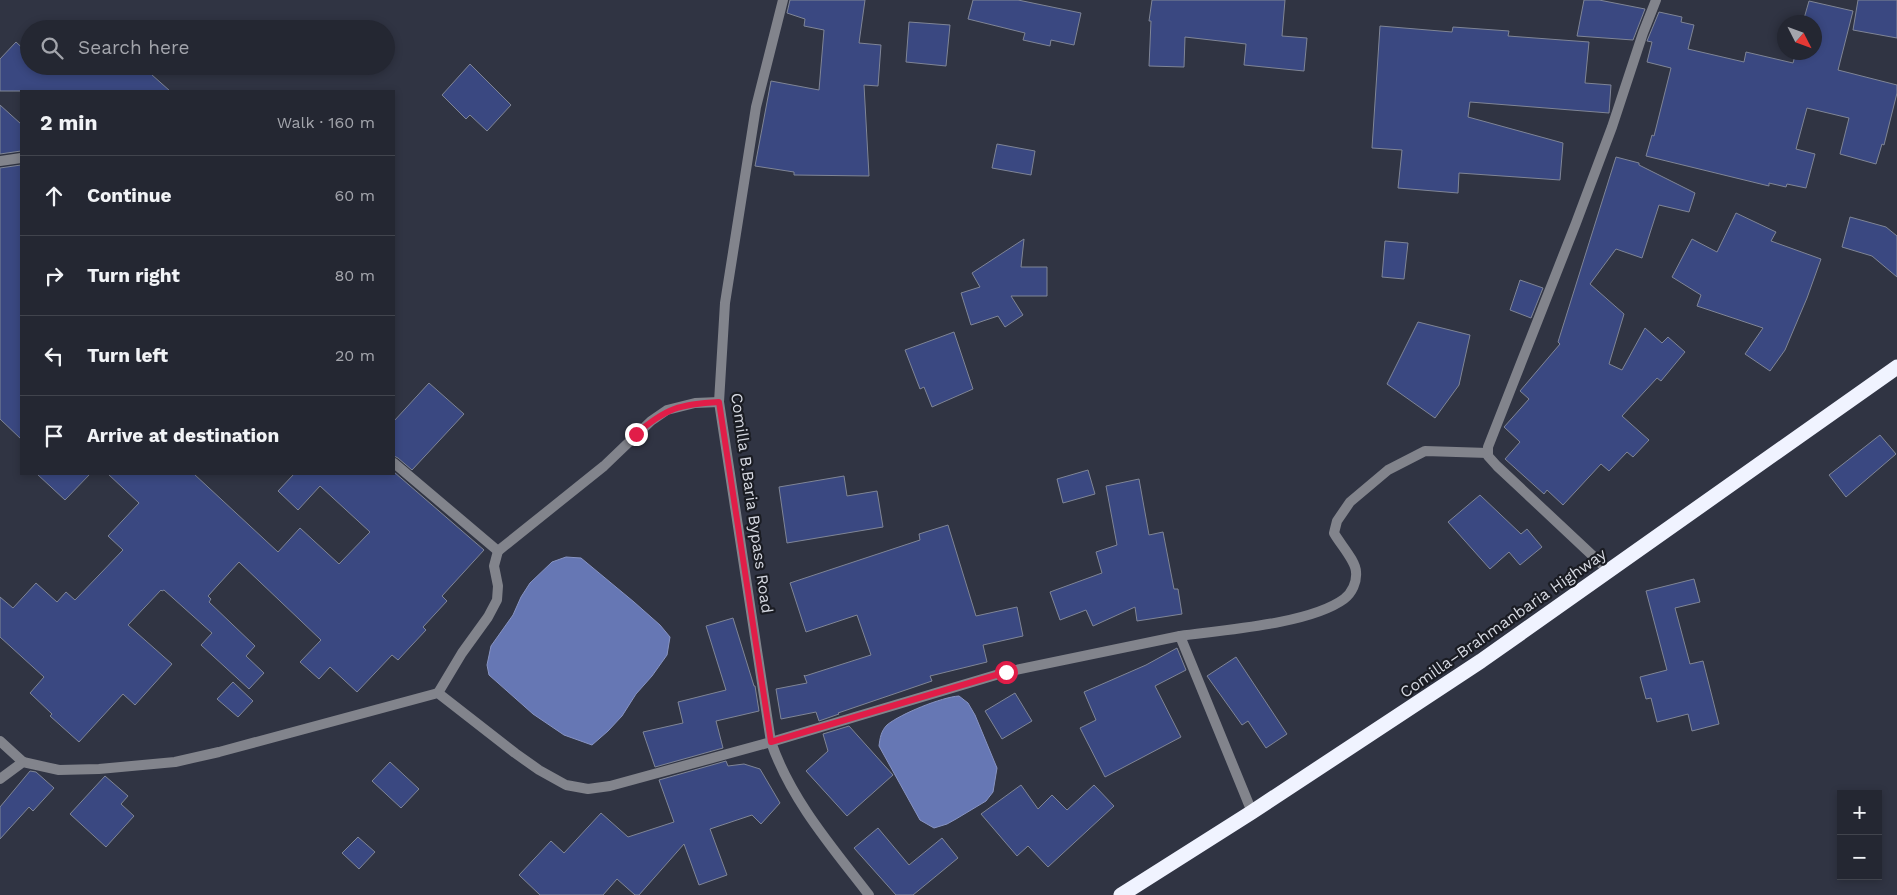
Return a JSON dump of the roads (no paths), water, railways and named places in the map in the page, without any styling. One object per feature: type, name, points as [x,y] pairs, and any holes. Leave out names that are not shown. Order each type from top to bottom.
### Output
[{"type":"highway","name":"Comilla–Brahmanbaria Highway","points":[[1121,895],[1252,812],[1465,672],[1897,367]]},
{"type":"street","name":"Comilla B.Baria Bypass Road","points":[[783,0],[756,107],[725,303],[719,402],[771,742],[779,763],[812,822],[869,895]]},
{"type":"street","points":[[1609,571],[1497,466],[1488,453],[1491,438],[1612,127],[1656,0]]},
{"type":"street","points":[[0,161],[20,158]]},
{"type":"street","points":[[0,741],[23,762],[59,770],[99,769],[175,762],[438,693],[462,653],[488,617],[496,600],[498,586],[494,566],[498,551],[604,466],[651,421],[667,410],[695,403],[719,402]]},
{"type":"street","points":[[438,693],[539,770],[566,785],[588,789],[610,786],[771,742],[1006,672],[1180,636],[1281,621],[1319,613],[1345,598],[1355,584],[1355,562],[1344,550],[1334,533],[1336,520],[1350,502],[1388,470],[1425,451],[1488,453]]},
{"type":"street","points":[[395,464],[498,551]]},
{"type":"street","points":[[1180,636],[1252,812]]},
{"type":"street","points":[[0,778],[23,762]]},
{"type":"water","points":[[566,557],[581,558],[660,625],[670,637],[667,655],[652,676],[636,694],[622,716],[592,745],[564,735],[533,714],[489,675],[487,665],[491,646],[513,615],[530,583],[552,562]]},
{"type":"water","points":[[959,696],[968,703],[975,715],[997,768],[993,792],[986,801],[947,824],[934,828],[920,820],[879,746],[880,740],[885,727],[901,716],[932,703]]}]
